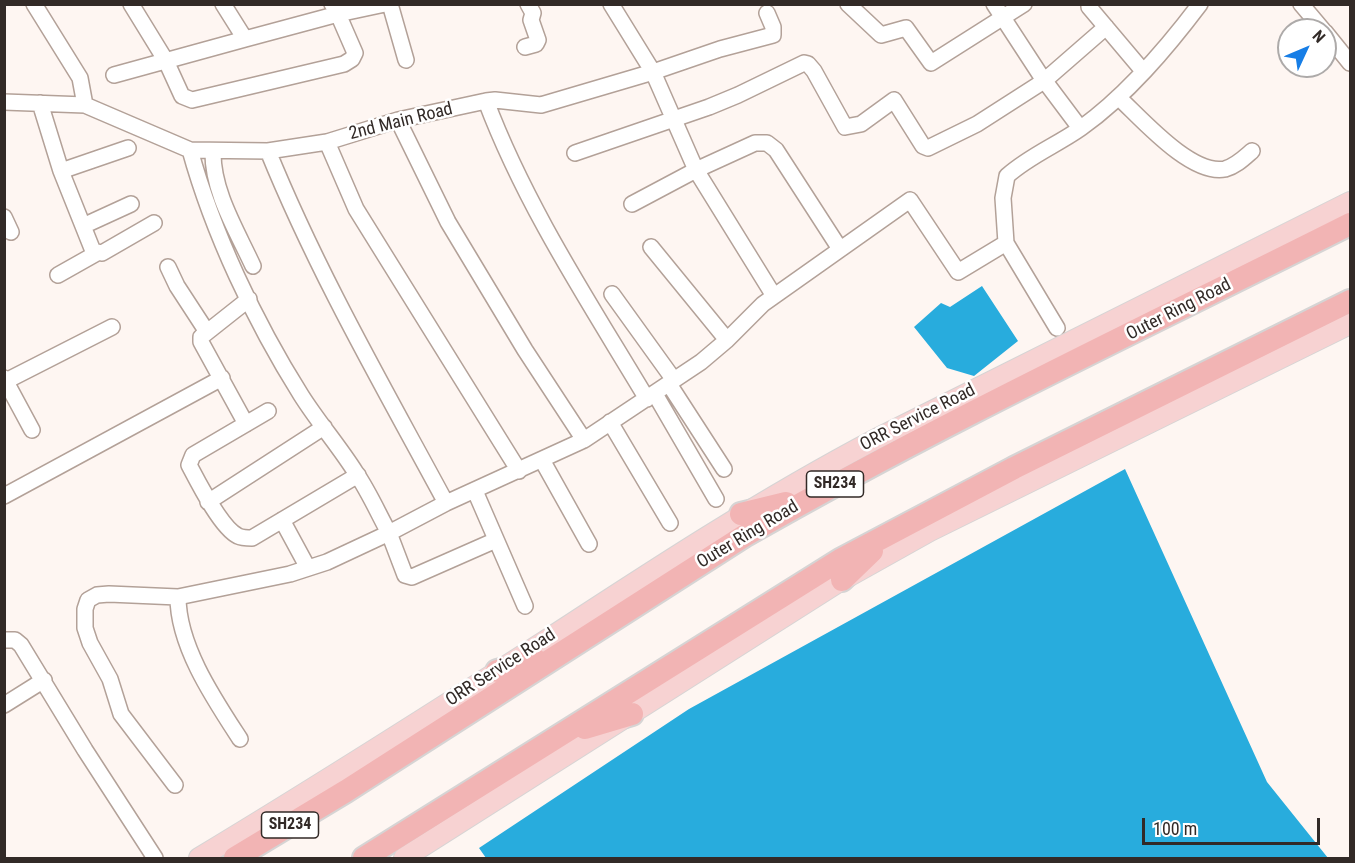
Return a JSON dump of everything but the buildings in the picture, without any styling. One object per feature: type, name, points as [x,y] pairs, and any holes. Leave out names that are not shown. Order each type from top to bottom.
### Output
[{"type":"highway","name":"Outer Ring Road","points":[[235,858],[346,792],[559,653],[744,536],[814,495],[940,429],[1350,224]]},
{"type":"highway","points":[[364,858],[781,596],[895,530],[1014,468],[1350,301]]},
{"type":"highway","points":[[741,514],[814,495]]},
{"type":"highway","points":[[842,580],[895,530]]},
{"type":"highway","points":[[497,671],[559,653]]},
{"type":"highway","points":[[555,738],[632,714]]},
{"type":"main road","name":"ORR Service Road","points":[[199,858],[497,671],[741,514],[809,474],[1350,202]]},
{"type":"main road","points":[[404,858],[842,580],[930,531],[1350,324]]},
{"type":"street","points":[[34,4],[80,78],[85,105]]},
{"type":"street","points":[[131,4],[166,62],[182,96],[192,100],[344,64],[352,59],[355,53],[335,9]]},
{"type":"street","points":[[224,4],[245,39]]},
{"type":"street","points":[[114,75],[245,39],[335,9],[388,4],[406,60]]},
{"type":"street","points":[[525,47],[536,44],[538,40],[531,20],[533,13],[528,4]]},
{"type":"street","points":[[611,4],[653,72],[696,170],[774,296]]},
{"type":"street","points":[[848,4],[881,35],[906,28],[931,63],[999,11],[1024,4]]},
{"type":"street","points":[[1057,328],[1006,243],[1003,198],[1007,176],[1109,106],[1180,31],[1200,4]]},
{"type":"street","points":[[1301,4],[1313,18]]},
{"type":"street","points":[[1089,7],[1143,71]]},
{"type":"street","points":[[999,11],[1044,81],[1080,128]]},
{"type":"street","name":"2nd Main Road","points":[[4,102],[85,105],[190,150],[268,152],[327,142],[398,120],[486,101],[541,105],[772,35],[773,27],[767,13]]},
{"type":"street","points":[[575,153],[738,95],[804,63],[814,71],[845,127],[861,124],[894,100],[923,146],[927,148],[977,124],[1044,81],[1106,27]]},
{"type":"street","points":[[1337,47],[1350,63]]},
{"type":"street","points":[[1118,96],[1166,142],[1202,166],[1214,170],[1224,169],[1234,166],[1252,151]]},
{"type":"street","points":[[486,101],[516,176],[538,216],[716,499]]},
{"type":"street","points":[[40,103],[61,171],[93,250],[97,253]]},
{"type":"street","points":[[398,120],[448,222],[525,350],[584,440]]},
{"type":"street","points":[[327,142],[356,209],[519,471]]},
{"type":"street","points":[[632,204],[755,142],[767,143],[776,150],[840,249]]},
{"type":"street","points":[[61,171],[128,148]]},
{"type":"street","points":[[190,150],[199,184],[229,257],[265,333],[301,396],[358,476],[389,533],[405,575],[412,577],[496,540]]},
{"type":"street","points":[[213,151],[217,182],[253,266]]},
{"type":"street","points":[[268,152],[293,213],[327,281],[446,503]]},
{"type":"street","points":[[175,785],[121,714],[110,679],[90,643],[85,628],[85,609],[88,600],[97,595],[109,594],[178,597],[290,574],[327,562],[446,503],[584,440],[672,382],[727,340],[763,304],[910,200],[958,272],[1006,243]]},
{"type":"street","points":[[83,226],[131,204]]},
{"type":"street","points":[[4,217],[11,232]]},
{"type":"street","points":[[58,274],[97,253],[102,253],[154,223]]},
{"type":"street","points":[[651,247],[727,340]]},
{"type":"street","points":[[168,267],[177,286],[207,332]]},
{"type":"street","points":[[612,294],[672,382],[724,469]]},
{"type":"street","points":[[246,424],[201,342],[201,337],[249,299]]},
{"type":"street","points":[[32,430],[5,380],[112,327]]},
{"type":"street","points":[[4,496],[222,378]]},
{"type":"street","points":[[268,411],[193,455],[189,465],[208,502],[239,537],[252,538],[358,476]]},
{"type":"street","points":[[610,422],[670,524]]},
{"type":"street","points":[[208,502],[324,427]]},
{"type":"street","points":[[542,460],[589,544]]},
{"type":"street","points":[[475,491],[525,606]]},
{"type":"street","points":[[282,520],[308,568]]},
{"type":"street","points":[[178,597],[178,614],[193,658],[215,701],[240,739]]},
{"type":"street","points":[[4,640],[15,640],[21,645],[155,858]]},
{"type":"street","points":[[4,705],[44,680]]},
{"type":"water","points":[[982,286],[1018,341],[974,376],[947,368],[914,327],[941,303],[950,307]]},
{"type":"water","points":[[1125,469],[1267,782],[1328,858],[486,858],[479,848],[689,709]]}]
